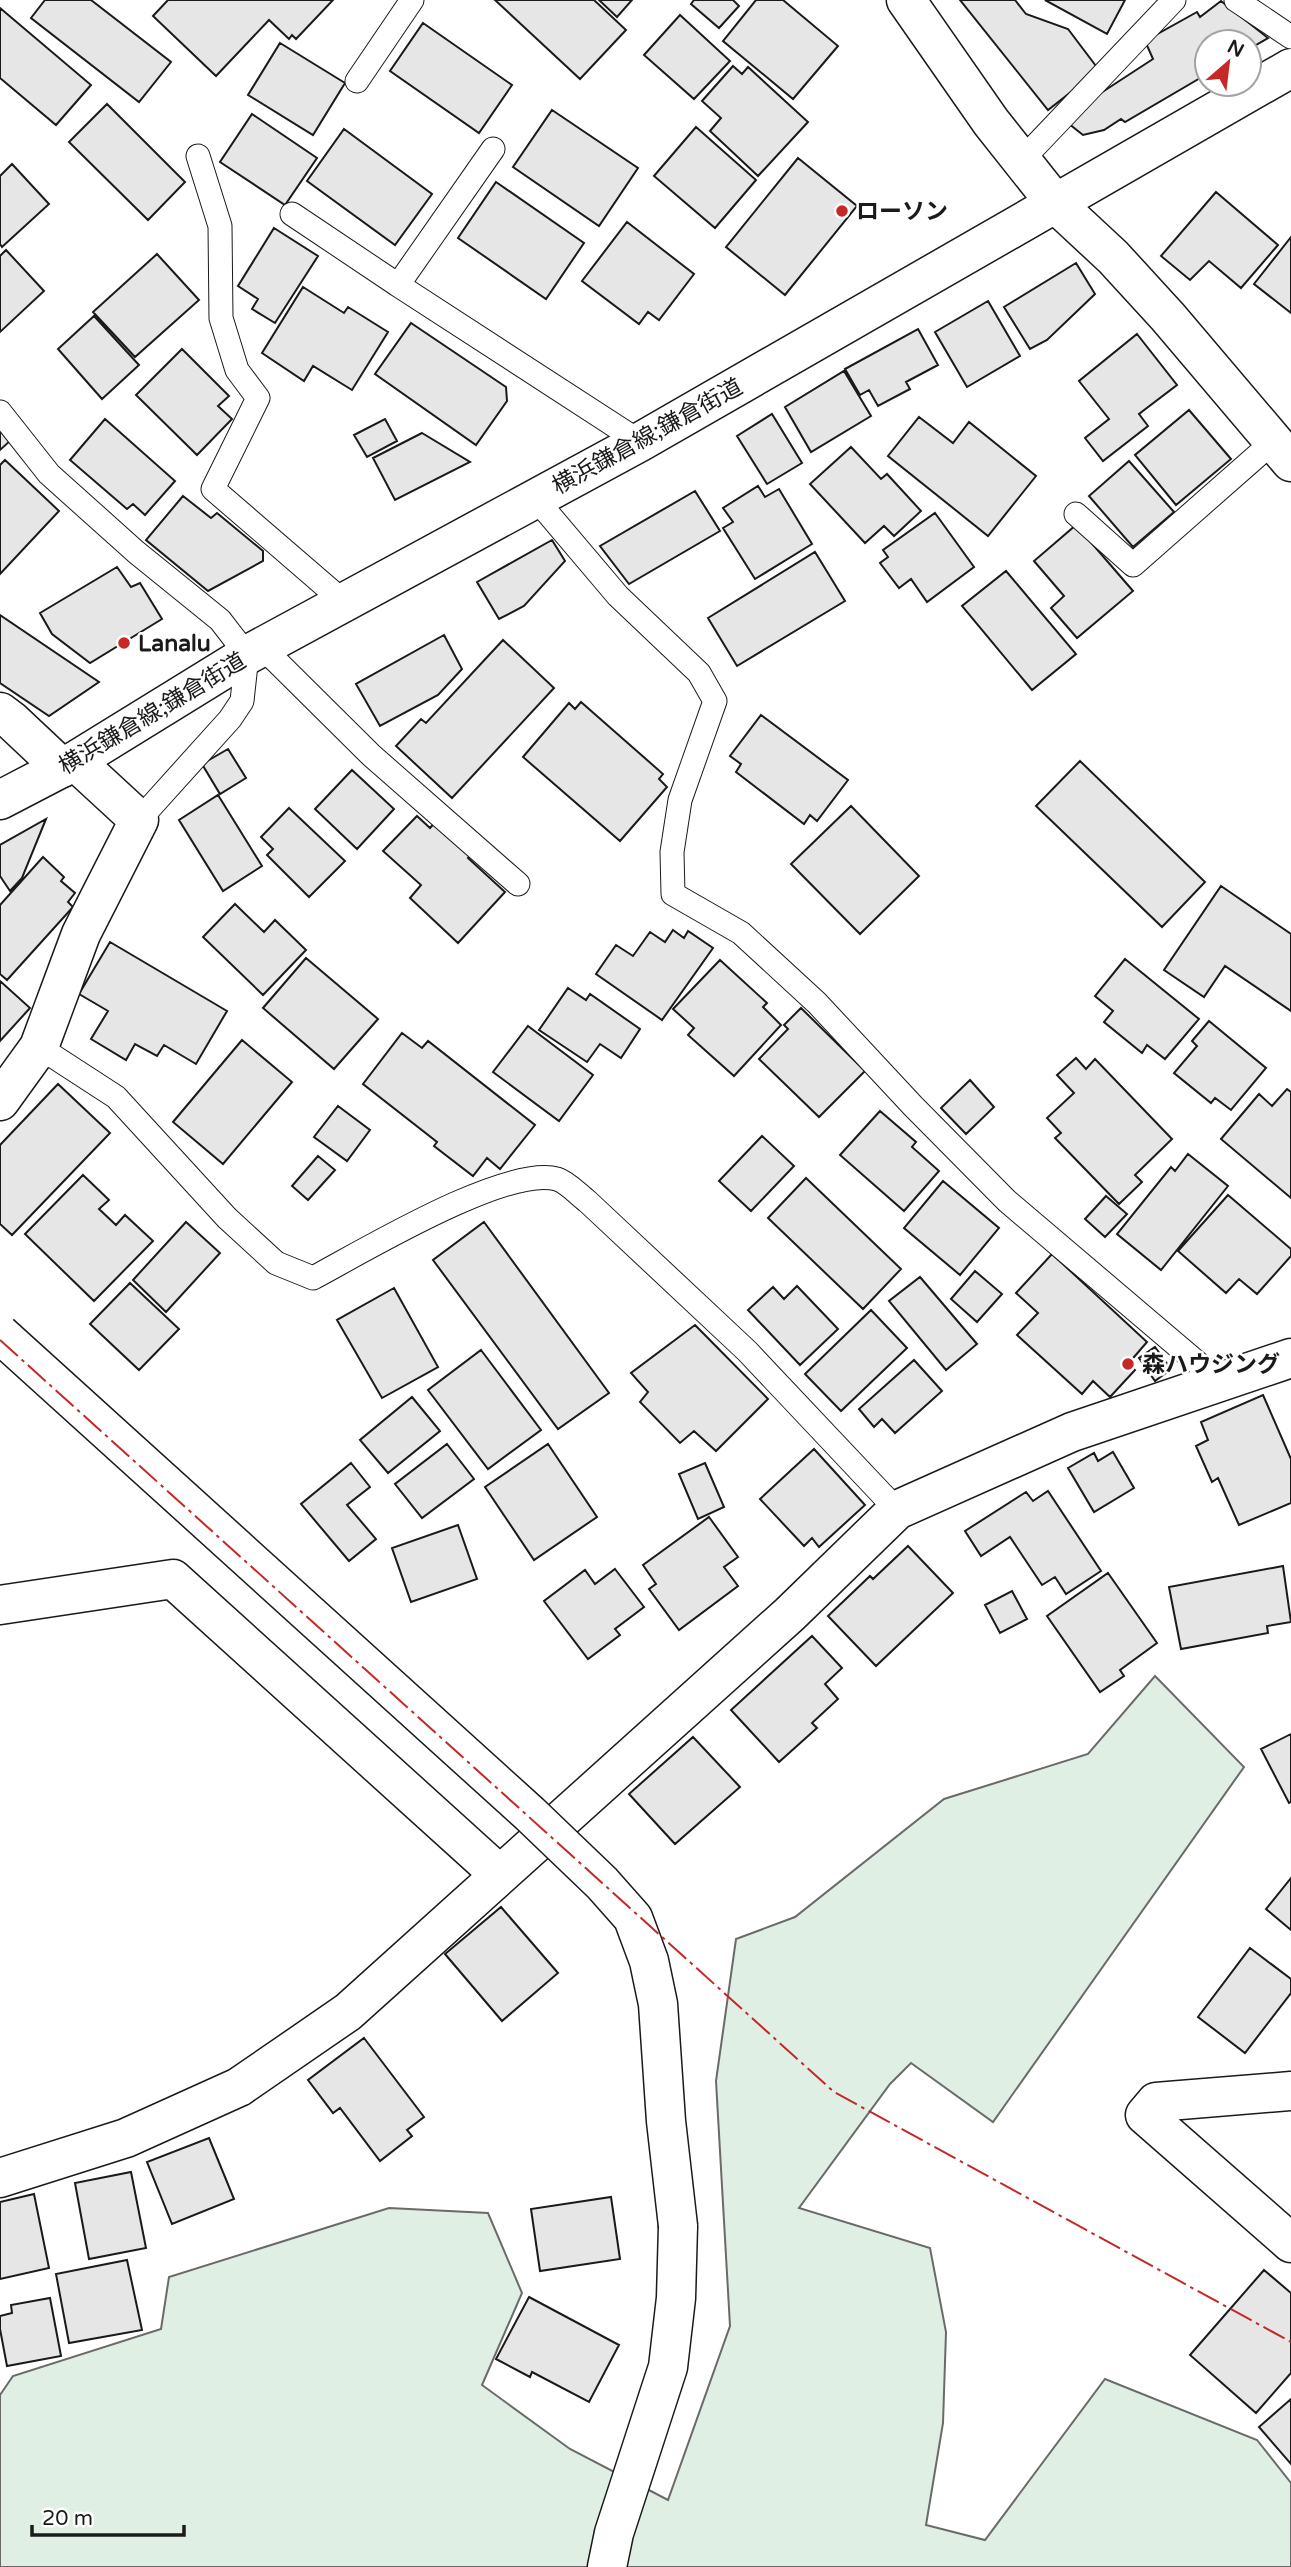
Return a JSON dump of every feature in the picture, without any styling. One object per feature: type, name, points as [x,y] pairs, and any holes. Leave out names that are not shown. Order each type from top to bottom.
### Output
[{"type":"street","points":[[906,0],[991,122],[1056,204],[1114,257],[1282,452]]},
{"type":"street","name":"横浜鎌倉線;鎌倉街道","points":[[0,800],[69,765],[254,651],[640,442],[1291,68]]},
{"type":"street","points":[[0,712],[139,820],[81,934],[39,1048],[0,1101]]},
{"type":"street","points":[[0,1334],[530,1814],[602,1883],[633,1918],[649,1961],[659,2004],[666,2121],[678,2226],[677,2298],[668,2367],[614,2533],[607,2567]]},
{"type":"street","points":[[0,2178],[126,2138],[239,2087],[348,2012],[790,1614],[897,1510],[1072,1432],[1291,1358]]},
{"type":"street","points":[[0,1605],[173,1579],[500,1875]]},
{"type":"street","points":[[1291,2091],[1156,2102],[1145,2115],[1291,2243]]},
{"type":"lane","points":[[357,80],[412,0]]},
{"type":"lane","points":[[1021,161],[1174,0]]},
{"type":"lane","points":[[1236,0],[1291,37]]},
{"type":"lane","points":[[398,285],[493,149]]},
{"type":"lane","points":[[198,156],[220,226],[221,318],[237,370],[258,398],[213,489],[344,602]]},
{"type":"lane","points":[[292,214],[640,442]]},
{"type":"lane","points":[[0,412],[49,474],[136,552],[220,620],[518,884]]},
{"type":"lane","points":[[1076,514],[1133,565],[1282,452]]},
{"type":"lane","points":[[535,499],[618,596],[699,673],[715,701],[680,800],[672,852],[673,894],[741,933],[817,1003],[1007,1201],[1220,1382]]},
{"type":"lane","points":[[139,820],[230,719],[242,701],[254,651]]},
{"type":"lane","points":[[39,1048],[116,1097],[227,1218],[276,1263],[313,1278],[471,1195],[531,1179],[558,1179],[587,1201],[747,1350],[897,1510]]},
{"type":"green space","points":[[1155,1676],[1244,1767],[993,2122],[911,2063],[890,2084],[799,2208],[930,2248],[946,2332],[943,2423],[926,2525],[985,2540],[1105,2379],[1257,2440],[1291,2483],[1291,2567],[0,2567],[0,2395],[13,2376],[161,2329],[169,2277],[389,2208],[488,2213],[522,2293],[482,2385],[570,2449],[668,2500],[730,2326],[716,2081],[736,1939],[795,1917],[944,1799],[1088,1754]]},
{"type":"building","points":[[45,0],[91,0],[171,62],[139,102],[31,18]]},
{"type":"building","points":[[168,0],[333,0],[296,39],[292,35],[289,39],[269,20],[216,76],[153,16]]},
{"type":"building","points":[[495,0],[594,0],[626,30],[580,79]]},
{"type":"building","points":[[599,0],[632,0],[617,17]]},
{"type":"building","points":[[694,0],[733,0],[739,6],[719,28],[691,4]]},
{"type":"building","points":[[756,0],[783,0],[838,46],[793,99],[723,41]]},
{"type":"building","points":[[960,0],[1015,0],[1026,14],[1068,29],[1099,70],[1048,110]]},
{"type":"building","points":[[1045,0],[1125,0],[1107,34]]},
{"type":"building","points":[[1221,1],[1255,28],[1193,28],[1193,82],[1125,122],[1121,119],[1104,130],[1083,135],[1068,123],[1084,104],[1153,59],[1145,41],[1197,12],[1200,17]]},
{"type":"building","points":[[0,8],[91,85],[56,125],[0,78]]},
{"type":"building","points":[[680,15],[730,61],[694,99],[644,55]]},
{"type":"building","points":[[423,23],[512,85],[479,133],[390,71]]},
{"type":"building","points":[[280,43],[345,83],[313,135],[248,95]]},
{"type":"building","points":[[733,66],[742,74],[748,67],[808,122],[758,176],[710,131],[721,118],[702,101]]},
{"type":"building","points":[[107,104],[185,182],[148,220],[69,142]]},
{"type":"building","points":[[552,110],[638,168],[599,226],[513,167]]},
{"type":"building","points":[[252,114],[317,158],[285,205],[220,162]]},
{"type":"building","points":[[696,127],[756,180],[715,228],[654,176]]},
{"type":"building","points":[[344,129],[432,194],[395,245],[307,181]]},
{"type":"building","points":[[798,158],[857,206],[785,295],[726,247]]},
{"type":"building","points":[[12,164],[49,204],[2,247],[0,176]]},
{"type":"building","points":[[496,182],[584,243],[546,299],[458,238]]},
{"type":"building","points":[[1216,192],[1278,245],[1241,288],[1209,261],[1190,280],[1161,256]]},
{"type":"building","points":[[627,222],[694,274],[659,320],[648,312],[639,324],[582,281]]},
{"type":"building","points":[[274,228],[318,256],[275,323],[252,309],[258,299],[238,286]]},
{"type":"building","points":[[1291,237],[1291,313],[1254,284]]},
{"type":"building","points":[[6,250],[44,291],[0,332],[0,256]]},
{"type":"building","points":[[157,254],[199,300],[135,357],[93,312]]},
{"type":"building","points":[[1076,263],[1095,294],[1047,340],[1030,349],[1004,307]]},
{"type":"building","points":[[303,287],[344,313],[348,307],[388,332],[352,390],[313,366],[304,381],[262,353]]},
{"type":"building","points":[[988,301],[1020,356],[967,387],[935,332]]},
{"type":"building","points":[[94,316],[139,365],[102,399],[58,349]]},
{"type":"building","points":[[411,323],[506,387],[507,401],[476,445],[375,374]]},
{"type":"building","points":[[918,329],[938,365],[906,382],[910,389],[878,406],[869,390],[860,395],[845,369]]},
{"type":"building","points":[[1137,334],[1177,385],[1139,414],[1148,426],[1103,461],[1085,438],[1109,419],[1079,381]]},
{"type":"building","points":[[182,349],[229,396],[218,406],[232,419],[197,455],[136,395]]},
{"type":"building","points":[[844,371],[871,416],[811,452],[785,407]]},
{"type":"building","points":[[1189,410],[1231,459],[1176,505],[1135,455]]},
{"type":"building","points":[[772,414],[802,463],[767,484],[737,436]]},
{"type":"building","points":[[919,417],[953,443],[969,422],[1036,476],[988,536],[888,456]]},
{"type":"building","points":[[105,419],[175,481],[145,515],[133,504],[127,509],[70,460]]},
{"type":"building","points":[[385,419],[397,441],[367,457],[354,435]]},
{"type":"building","points":[[0,428],[11,440],[0,450]]},
{"type":"building","points":[[422,433],[470,462],[395,500],[373,458]]},
{"type":"building","points":[[851,447],[881,479],[887,474],[921,511],[894,536],[884,526],[865,543],[810,484]]},
{"type":"building","points":[[5,460],[59,511],[0,574],[0,465]]},
{"type":"building","points":[[1129,461],[1174,512],[1133,547],[1089,496]]},
{"type":"building","points":[[758,486],[765,497],[779,489],[812,544],[755,579],[723,528],[733,522],[723,508]]},
{"type":"building","points":[[695,491],[720,531],[629,584],[600,546]]},
{"type":"building","points":[[183,496],[211,518],[217,513],[263,551],[263,561],[208,591],[146,540]]},
{"type":"building","points":[[935,513],[974,567],[927,602],[911,579],[899,588],[880,563],[888,557],[883,550]]},
{"type":"building","points":[[1076,525],[1133,591],[1077,638],[1051,608],[1064,596],[1034,561]]},
{"type":"building","points":[[552,540],[565,561],[524,606],[499,619],[477,582]]},
{"type":"building","points":[[815,552],[845,601],[737,666],[708,618]]},
{"type":"building","points":[[117,567],[131,587],[140,583],[162,619],[90,663],[52,634],[40,613]]},
{"type":"building","points":[[1006,571],[1076,654],[1032,690],[962,606]]},
{"type":"building","points":[[0,615],[99,682],[49,716],[0,683]]},
{"type":"building","points":[[444,635],[462,669],[438,695],[380,726],[356,684]]},
{"type":"building","points":[[503,640],[554,688],[452,798],[396,746],[421,719],[426,723]]},
{"type":"building","points":[[581,702],[663,774],[659,779],[667,787],[620,841],[523,757],[569,703],[575,709]]},
{"type":"building","points":[[761,715],[848,780],[817,821],[810,815],[804,824],[736,772],[741,764],[730,756]]},
{"type":"building","points":[[228,749],[246,778],[220,794],[202,764]]},
{"type":"building","points":[[1080,761],[1205,882],[1162,927],[1036,806]]},
{"type":"building","points":[[352,770],[394,809],[357,849],[315,809]]},
{"type":"building","points":[[218,795],[262,866],[223,891],[179,820]]},
{"type":"building","points":[[851,806],[919,876],[860,934],[791,864]]},
{"type":"building","points":[[289,808],[345,861],[309,897],[267,855],[273,849],[261,837]]},
{"type":"building","points":[[417,816],[430,828],[438,819],[474,852],[468,858],[505,892],[458,943],[410,898],[421,885],[383,851]]},
{"type":"building","points":[[46,819],[22,878],[10,891],[0,876],[0,845]]},
{"type":"building","points":[[43,857],[64,877],[61,881],[75,893],[68,902],[73,907],[7,980],[0,974],[0,905]]},
{"type":"building","points":[[1221,886],[1291,934],[1291,1011],[1225,966],[1204,997],[1164,970]]},
{"type":"building","points":[[235,904],[264,932],[275,920],[306,950],[263,995],[203,937]]},
{"type":"building","points":[[673,930],[684,938],[688,931],[713,948],[662,1020],[596,974],[616,945],[633,956],[650,932],[665,942]]},
{"type":"building","points":[[110,942],[227,1011],[196,1064],[164,1045],[157,1056],[135,1044],[126,1060],[91,1039],[108,1011],[79,994]]},
{"type":"building","points":[[306,958],[378,1019],[334,1069],[263,1008]]},
{"type":"building","points":[[1125,959],[1199,1019],[1165,1059],[1147,1045],[1142,1053],[1104,1022],[1113,1011],[1095,996]]},
{"type":"building","points":[[720,960],[767,1003],[763,1007],[781,1025],[734,1076],[688,1035],[694,1028],[673,1009]]},
{"type":"building","points":[[0,981],[30,1008],[0,1041]]},
{"type":"building","points":[[568,988],[586,1000],[590,994],[640,1029],[621,1058],[600,1044],[587,1062],[539,1030]]},
{"type":"building","points":[[801,1008],[865,1071],[819,1117],[759,1059],[788,1029],[784,1025]]},
{"type":"building","points":[[1209,1021],[1266,1068],[1231,1110],[1215,1098],[1211,1103],[1174,1073],[1197,1046],[1192,1041]]},
{"type":"building","points":[[528,1026],[593,1075],[559,1121],[493,1072]]},
{"type":"building","points":[[402,1033],[422,1048],[428,1041],[535,1125],[500,1169],[487,1158],[473,1176],[434,1146],[437,1142],[363,1084]]},
{"type":"building","points":[[242,1040],[292,1082],[223,1164],[173,1122]]},
{"type":"building","points":[[1076,1058],[1086,1069],[1095,1059],[1172,1139],[1135,1175],[1142,1182],[1119,1204],[1055,1138],[1061,1133],[1047,1118],[1074,1093],[1057,1075]]},
{"type":"building","points":[[970,1080],[994,1107],[966,1134],[941,1108]]},
{"type":"building","points":[[58,1084],[110,1133],[12,1235],[0,1224],[0,1145]]},
{"type":"building","points":[[1287,1089],[1291,1092],[1291,1198],[1221,1139],[1259,1094],[1272,1106]]},
{"type":"building","points":[[338,1106],[370,1130],[347,1161],[314,1137]]},
{"type":"building","points":[[880,1111],[916,1142],[912,1147],[939,1171],[904,1211],[840,1155]]},
{"type":"building","points":[[762,1136],[794,1166],[751,1211],[719,1181]]},
{"type":"building","points":[[1188,1154],[1228,1186],[1161,1270],[1117,1234],[1171,1167],[1175,1171]]},
{"type":"building","points":[[318,1156],[335,1170],[308,1200],[292,1186]]},
{"type":"building","points":[[83,1175],[109,1200],[99,1209],[116,1225],[125,1215],[153,1241],[94,1301],[25,1234]]},
{"type":"building","points":[[806,1178],[901,1269],[863,1309],[768,1218]]},
{"type":"building","points":[[943,1181],[999,1228],[960,1275],[904,1228]]},
{"type":"building","points":[[1228,1195],[1291,1249],[1291,1256],[1257,1294],[1239,1279],[1226,1293],[1178,1251]]},
{"type":"building","points":[[1106,1196],[1127,1214],[1105,1237],[1085,1219]]},
{"type":"building","points":[[186,1222],[220,1253],[166,1312],[133,1280]]},
{"type":"building","points":[[484,1222],[609,1393],[558,1429],[433,1260]]},
{"type":"building","points":[[1052,1254],[1147,1342],[1128,1364],[1135,1370],[1110,1397],[1093,1381],[1082,1394],[1017,1335],[1038,1313],[1016,1293]]},
{"type":"building","points":[[975,1271],[1002,1294],[977,1322],[951,1299]]},
{"type":"building","points":[[920,1277],[977,1344],[946,1370],[889,1301]]},
{"type":"building","points":[[130,1283],[179,1329],[139,1370],[90,1324]]},
{"type":"building","points":[[797,1286],[838,1329],[800,1365],[748,1310],[773,1287],[784,1299]]},
{"type":"building","points":[[394,1288],[438,1367],[382,1398],[337,1320]]},
{"type":"building","points":[[871,1310],[907,1348],[841,1411],[805,1374]]},
{"type":"building","points":[[695,1325],[768,1399],[716,1451],[694,1431],[680,1443],[640,1402],[648,1392],[631,1373]]},
{"type":"building","points":[[1155,1347],[1171,1369],[1155,1381],[1139,1358]]},
{"type":"building","points":[[481,1350],[541,1430],[488,1469],[428,1390]]},
{"type":"building","points":[[914,1360],[942,1391],[895,1433],[882,1419],[874,1427],[859,1409]]},
{"type":"building","points":[[1263,1395],[1291,1459],[1291,1503],[1239,1525],[1218,1478],[1212,1482],[1196,1446],[1208,1440],[1201,1422]]},
{"type":"building","points":[[412,1397],[440,1431],[388,1473],[360,1440]]},
{"type":"building","points":[[447,1444],[474,1479],[422,1518],[395,1484]]},
{"type":"building","points":[[548,1444],[597,1517],[534,1560],[485,1487]]},
{"type":"building","points":[[814,1449],[865,1505],[819,1547],[812,1538],[804,1546],[760,1499]]},
{"type":"building","points":[[1113,1452],[1134,1488],[1094,1512],[1068,1468],[1094,1453],[1098,1461]]},
{"type":"building","points":[[351,1463],[370,1487],[347,1505],[376,1539],[349,1561],[301,1504]]},
{"type":"building","points":[[705,1463],[724,1507],[698,1519],[679,1474]]},
{"type":"building","points":[[1048,1491],[1101,1571],[1066,1594],[1055,1577],[1042,1585],[1010,1537],[981,1556],[965,1531],[1026,1492],[1033,1501]]},
{"type":"building","points":[[709,1517],[738,1557],[724,1567],[738,1586],[679,1630],[649,1589],[656,1584],[643,1565]]},
{"type":"building","points":[[458,1525],[477,1579],[411,1602],[392,1548]]},
{"type":"building","points":[[908,1546],[953,1593],[876,1666],[828,1616],[870,1576],[873,1579]]},
{"type":"building","points":[[1283,1566],[1291,1622],[1267,1626],[1268,1633],[1181,1649],[1169,1587]]},
{"type":"building","points":[[615,1569],[644,1607],[615,1629],[620,1635],[588,1659],[544,1601],[585,1570],[595,1584]]},
{"type":"building","points":[[1108,1573],[1157,1643],[1120,1670],[1124,1676],[1100,1692],[1047,1616]]},
{"type":"building","points":[[1012,1591],[1027,1619],[1000,1633],[985,1605]]},
{"type":"building","points":[[812,1636],[842,1668],[825,1684],[838,1699],[812,1723],[817,1728],[779,1762],[731,1710]]},
{"type":"building","points":[[1291,1734],[1291,1802],[1289,1803],[1261,1749]]},
{"type":"building","points":[[693,1737],[740,1787],[675,1844],[629,1794]]},
{"type":"building","points":[[1291,1878],[1291,1930],[1266,1909]]},
{"type":"building","points":[[501,1907],[558,1973],[502,2021],[445,1954]]},
{"type":"building","points":[[1250,1948],[1291,1979],[1291,1993],[1245,2053],[1198,2017]]},
{"type":"building","points":[[364,2038],[424,2117],[407,2130],[412,2136],[380,2161],[340,2108],[333,2113],[308,2080]]},
{"type":"building","points":[[209,2138],[234,2199],[172,2224],[147,2162]]},
{"type":"building","points":[[131,2172],[146,2248],[89,2259],[75,2183]]},
{"type":"building","points":[[34,2194],[49,2268],[0,2279],[0,2202]]},
{"type":"building","points":[[611,2197],[620,2259],[540,2271],[531,2209]]},
{"type":"building","points":[[127,2260],[142,2330],[69,2343],[56,2274]]},
{"type":"building","points":[[1264,2270],[1291,2293],[1291,2373],[1256,2413],[1190,2355]]},
{"type":"building","points":[[529,2297],[619,2345],[589,2402],[532,2372],[530,2377],[496,2359]]},
{"type":"building","points":[[50,2298],[61,2356],[7,2366],[0,2316],[12,2313],[11,2305]]},
{"type":"building","points":[[1291,2399],[1291,2464],[1259,2427]]},
{"type":"power","points":[[0,1340],[834,2092],[1291,2342]]},
{"type":"place","name":"ローソン","points":[[842,211]]},
{"type":"place","name":"Lanalu","points":[[124,643]]},
{"type":"place","name":"森ハウジング","points":[[1128,1364]]}]
